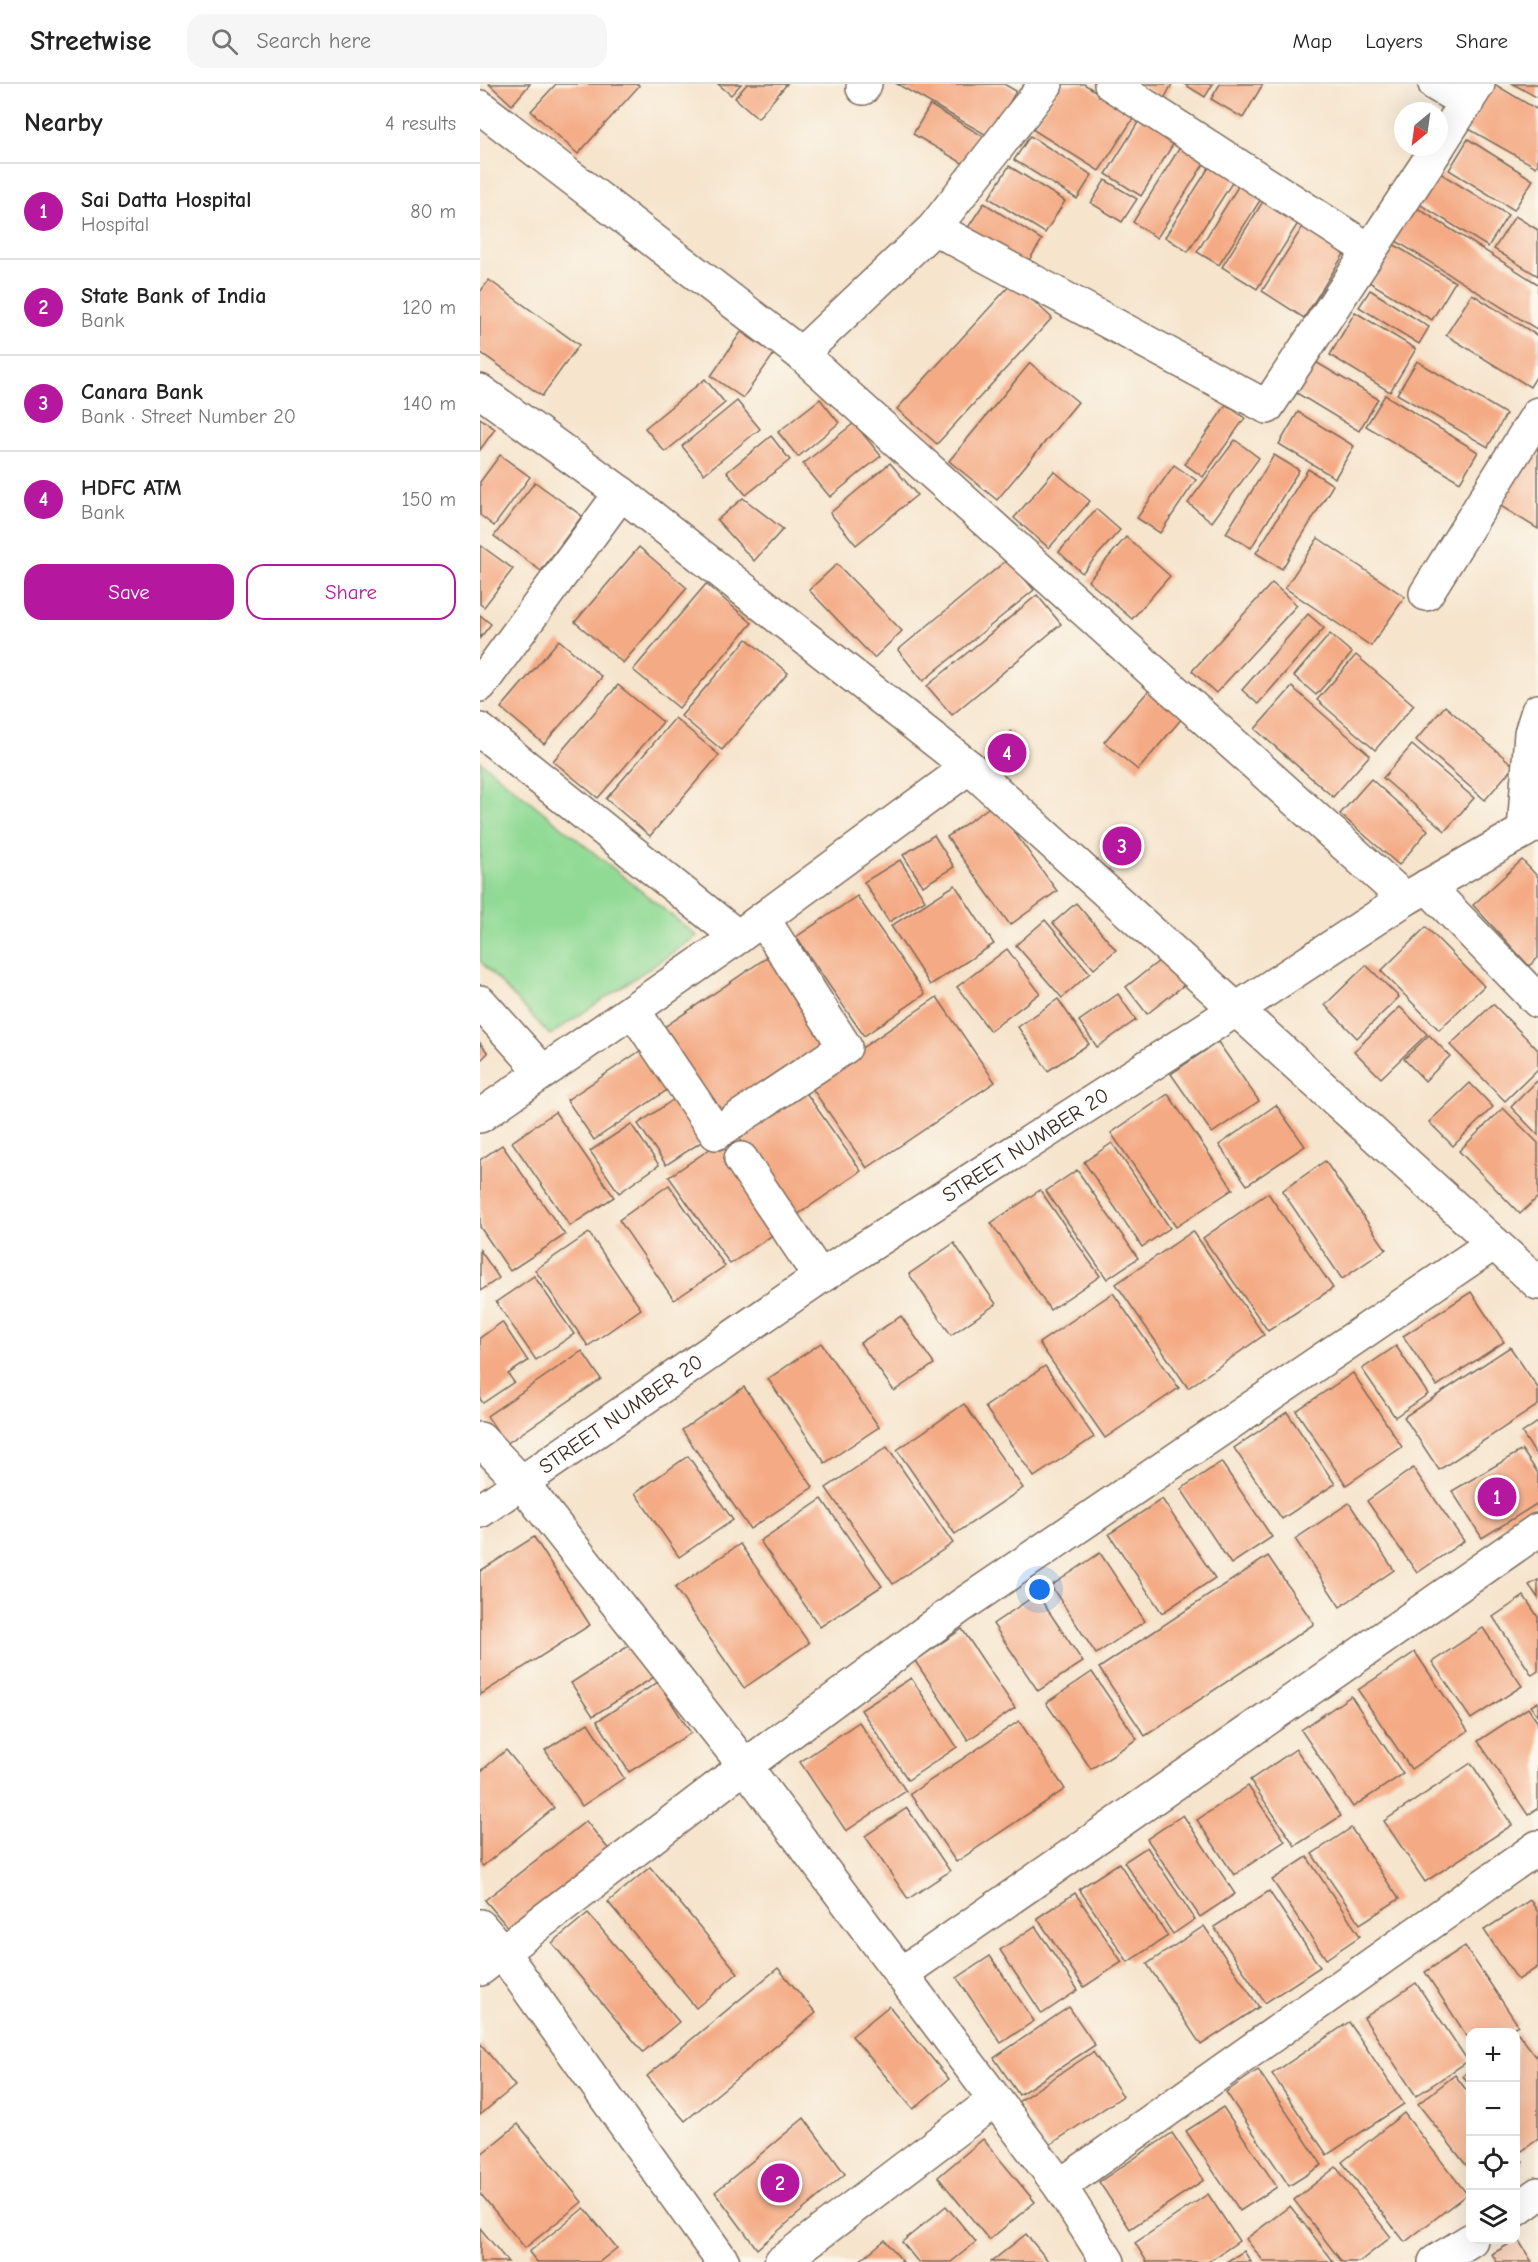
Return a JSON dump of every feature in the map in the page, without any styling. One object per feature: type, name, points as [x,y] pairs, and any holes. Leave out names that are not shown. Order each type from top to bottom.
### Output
[{"type":"street","points":[[801,354],[934,228],[1046,84]]},
{"type":"street","points":[[1111,84],[1369,250]]},
{"type":"street","points":[[1435,84],[1472,94],[1448,131]]},
{"type":"street","points":[[480,107],[801,354],[1538,1001]]},
{"type":"street","points":[[934,228],[1267,407],[1431,156]]},
{"type":"street","points":[[480,391],[621,492],[969,767],[1538,1283]]},
{"type":"street","points":[[1426,594],[1538,414]]},
{"type":"street","points":[[480,685],[621,492]]},
{"type":"street","points":[[1531,827],[1531,733],[1538,711]]},
{"type":"street","points":[[480,730],[750,928],[845,1047],[716,1133],[633,1010]]},
{"type":"street","points":[[480,1116],[750,928],[969,767]]},
{"type":"street","name":"STREET NUMBER 20","points":[[480,1511],[820,1277],[1416,892],[1531,827]]},
{"type":"street","points":[[480,1002],[543,1072]]},
{"type":"street","points":[[741,1159],[820,1277]]},
{"type":"street","points":[[491,1961],[745,1766],[961,1606],[1494,1243]]},
{"type":"street","points":[[480,1439],[522,1483],[745,1766],[1060,2186],[1108,2262]]},
{"type":"street","points":[[901,1974],[1538,1530]]},
{"type":"street","points":[[1060,2186],[1538,1847]]},
{"type":"street","points":[[480,1926],[491,1961],[723,2262]]},
{"type":"street","points":[[781,2262],[995,2100]]},
{"type":"street","points":[[1520,2207],[1538,2194]]},
{"type":"street","points":[[1435,2262],[1466,2243]]},
{"type":"green space","points":[[480,761],[697,936],[550,1035],[480,961]]},
{"type":"building","points":[[489,84],[530,84],[512,105]]},
{"type":"building","points":[[556,84],[638,84],[639,86],[578,154],[531,111]]},
{"type":"building","points":[[718,84],[741,84],[731,95]]},
{"type":"building","points":[[747,84],[787,84],[758,118],[735,98]]},
{"type":"building","points":[[897,84],[1004,84],[1016,91],[990,137]]},
{"type":"building","points":[[1061,84],[1084,84],[1135,116],[1099,171],[1032,129]]},
{"type":"building","points":[[1138,84],[1172,84],[1164,99]]},
{"type":"building","points":[[1184,84],[1213,84],[1205,97]]},
{"type":"building","points":[[1220,84],[1263,84],[1243,118],[1211,99]]},
{"type":"building","points":[[1494,84],[1538,110],[1538,164],[1536,167],[1467,128]]},
{"type":"building","points":[[1513,84],[1538,84],[1538,98]]},
{"type":"building","points":[[930,105],[986,138],[969,167],[913,134]]},
{"type":"building","points":[[1142,116],[1177,138],[1141,196],[1106,174]]},
{"type":"building","points":[[1030,136],[1092,175],[1077,199],[1014,160]]},
{"type":"building","points":[[1468,139],[1533,180],[1514,210],[1449,170]]},
{"type":"building","points":[[1182,144],[1207,159],[1157,238],[1133,222]]},
{"type":"building","points":[[1213,161],[1237,175],[1188,252],[1165,237]]},
{"type":"building","points":[[1009,166],[1065,201],[1045,233],[989,198]]},
{"type":"building","points":[[1435,170],[1508,215],[1488,247],[1416,202]]},
{"type":"building","points":[[1244,177],[1266,191],[1219,265],[1197,252]]},
{"type":"building","points":[[1105,180],[1137,199],[1122,222],[1091,203]]},
{"type":"building","points":[[1267,195],[1302,217],[1257,289],[1222,267]]},
{"type":"building","points":[[984,203],[1042,240],[1022,271],[963,235]]},
{"type":"building","points":[[1414,206],[1538,284],[1538,330],[1393,239]]},
{"type":"building","points":[[1515,216],[1538,230],[1538,276],[1494,249]]},
{"type":"building","points":[[1307,220],[1349,246],[1304,318],[1262,291]]},
{"type":"building","points":[[1393,244],[1455,282],[1432,320],[1369,282]]},
{"type":"building","points":[[489,280],[579,345],[542,396],[480,352],[480,292]]},
{"type":"building","points":[[1013,282],[1052,318],[937,444],[897,409]]},
{"type":"building","points":[[1370,290],[1429,327],[1419,344],[1359,307]]},
{"type":"building","points":[[1472,294],[1538,336],[1538,374],[1530,387],[1446,335]]},
{"type":"building","points":[[1355,312],[1416,349],[1390,392],[1330,355]]},
{"type":"building","points":[[741,332],[774,354],[743,398],[711,376]]},
{"type":"building","points":[[1314,361],[1378,399],[1359,431],[1295,392]]},
{"type":"building","points":[[1417,361],[1506,414],[1488,447],[1397,394]]},
{"type":"building","points":[[1030,363],[1078,402],[997,500],[949,461]]},
{"type":"building","points":[[705,379],[725,403],[665,452],[645,428]]},
{"type":"building","points":[[1385,395],[1478,452],[1460,482],[1366,426]]},
{"type":"building","points":[[820,399],[839,423],[798,457],[778,432]]},
{"type":"building","points":[[737,401],[760,429],[704,474],[682,446]]},
{"type":"building","points":[[1226,405],[1245,418],[1203,477],[1185,464]]},
{"type":"building","points":[[1298,412],[1354,446],[1335,478],[1279,444]]},
{"type":"building","points":[[480,418],[495,429],[480,450]]},
{"type":"building","points":[[854,423],[881,456],[830,497],[803,464]]},
{"type":"building","points":[[1538,431],[1538,529],[1491,500]]},
{"type":"building","points":[[771,436],[790,460],[746,495],[727,472]]},
{"type":"building","points":[[1235,440],[1259,458],[1212,522],[1188,503]]},
{"type":"building","points":[[500,455],[530,477],[494,526],[480,515],[480,482]]},
{"type":"building","points":[[1274,455],[1299,470],[1251,548],[1226,533]]},
{"type":"building","points":[[890,463],[917,495],[856,545],[830,513]]},
{"type":"building","points":[[1174,465],[1196,480],[1160,533],[1137,518]]},
{"type":"building","points":[[1308,469],[1333,485],[1282,569],[1256,553]]},
{"type":"building","points":[[1054,471],[1090,501],[1049,548],[1014,518]]},
{"type":"building","points":[[535,482],[582,516],[541,571],[494,536]]},
{"type":"building","points":[[743,498],[783,529],[754,561],[717,520]]},
{"type":"building","points":[[1096,509],[1120,530],[1082,573],[1059,552]]},
{"type":"building","points":[[1126,537],[1170,576],[1132,619],[1088,581]]},
{"type":"building","points":[[1318,538],[1405,597],[1371,646],[1285,588]]},
{"type":"building","points":[[480,545],[513,569],[484,607],[480,604]]},
{"type":"building","points":[[639,547],[687,588],[623,663],[575,622]]},
{"type":"building","points":[[1008,559],[1034,590],[923,681],[898,650]]},
{"type":"building","points":[[837,564],[902,631],[874,658],[809,590]]},
{"type":"building","points":[[1272,583],[1297,605],[1216,693],[1192,671]]},
{"type":"building","points":[[706,584],[752,623],[679,708],[633,670]]},
{"type":"building","points":[[1037,595],[1061,624],[952,715],[927,686]]},
{"type":"building","points":[[1308,614],[1324,628],[1258,704],[1242,690]]},
{"type":"building","points":[[480,615],[491,624],[480,638]]},
{"type":"building","points":[[1330,634],[1352,653],[1316,695],[1294,676]]},
{"type":"building","points":[[747,639],[788,673],[722,750],[681,716]]},
{"type":"building","points":[[559,640],[602,677],[544,744],[501,708]]},
{"type":"building","points":[[1356,655],[1414,705],[1375,750],[1317,700]]},
{"type":"building","points":[[618,685],[663,722],[598,798],[553,761]]},
{"type":"building","points":[[1292,687],[1370,755],[1333,797],[1255,729]]},
{"type":"building","points":[[1150,689],[1183,717],[1138,770],[1104,742]]},
{"type":"building","points":[[1445,706],[1514,766],[1485,800],[1416,740]]},
{"type":"building","points":[[675,718],[719,755],[650,836],[606,799]]},
{"type":"building","points":[[1011,731],[1024,745],[1006,761],[990,744]]},
{"type":"building","points":[[1412,745],[1474,798],[1445,831],[1383,778]]},
{"type":"building","points":[[1371,779],[1428,830],[1399,865],[1340,814]]},
{"type":"building","points":[[994,804],[1057,891],[1010,925],[947,837]]},
{"type":"building","points":[[1119,827],[1140,845],[1124,864],[1103,846]]},
{"type":"building","points":[[934,835],[954,867],[923,886],[903,855]]},
{"type":"building","points":[[900,860],[925,900],[889,922],[864,882]]},
{"type":"building","points":[[1522,860],[1538,877],[1538,958],[1529,966],[1473,905]]},
{"type":"building","points":[[955,885],[994,944],[930,985],[891,926]]},
{"type":"building","points":[[857,896],[925,994],[864,1036],[796,937]]},
{"type":"building","points":[[1076,903],[1116,950],[1094,969],[1053,923]]},
{"type":"building","points":[[1045,920],[1090,973],[1062,998],[1016,945]]},
{"type":"building","points":[[1426,927],[1484,986],[1439,1030],[1381,971]]},
{"type":"building","points":[[1007,949],[1040,993],[990,1031],[957,987]]},
{"type":"building","points":[[772,954],[830,1039],[715,1117],[657,1032]]},
{"type":"building","points":[[1168,954],[1189,981],[1147,1014],[1126,987]]},
{"type":"building","points":[[1366,965],[1399,997],[1357,1038],[1325,1005]]},
{"type":"building","points":[[1118,994],[1136,1020],[1097,1047],[1079,1021]]},
{"type":"building","points":[[937,997],[995,1082],[867,1168],[809,1084]]},
{"type":"building","points":[[1058,999],[1089,1044],[1048,1071],[1018,1027]]},
{"type":"building","points":[[1493,1004],[1538,1050],[1538,1069],[1505,1101],[1450,1045]]},
{"type":"building","points":[[1400,1007],[1427,1034],[1381,1078],[1354,1051]]},
{"type":"building","points":[[1429,1035],[1450,1056],[1425,1081],[1404,1059]]},
{"type":"building","points":[[1218,1042],[1259,1101],[1212,1133],[1171,1074]]},
{"type":"building","points":[[480,1043],[488,1053],[480,1061]]},
{"type":"building","points":[[643,1049],[670,1088],[594,1140],[567,1100]]},
{"type":"building","points":[[1538,1080],[1538,1135],[1511,1107]]},
{"type":"building","points":[[1470,1083],[1493,1107],[1453,1146],[1429,1122]]},
{"type":"building","points":[[802,1087],[861,1171],[794,1217],[735,1132]]},
{"type":"building","points":[[1168,1094],[1233,1189],[1176,1227],[1111,1133]]},
{"type":"building","points":[[677,1097],[706,1139],[666,1165],[638,1124]]},
{"type":"building","points":[[1276,1105],[1305,1146],[1247,1185],[1219,1145]]},
{"type":"building","points":[[1503,1108],[1538,1143],[1538,1197],[1520,1214],[1459,1151]]},
{"type":"building","points":[[555,1112],[614,1197],[570,1226],[512,1142]]},
{"type":"building","points":[[631,1124],[659,1165],[619,1193],[590,1151]]},
{"type":"building","points":[[720,1142],[780,1230],[730,1264],[669,1177]]},
{"type":"building","points":[[1112,1143],[1170,1228],[1142,1247],[1084,1162]]},
{"type":"building","points":[[502,1145],[565,1235],[510,1271],[480,1227],[480,1160]]},
{"type":"building","points":[[1325,1161],[1386,1249],[1342,1279],[1282,1191]]},
{"type":"building","points":[[1077,1170],[1138,1258],[1107,1279],[1046,1191]]},
{"type":"building","points":[[669,1185],[725,1266],[674,1300],[619,1220]]},
{"type":"building","points":[[1040,1190],[1100,1276],[1050,1310],[991,1223]]},
{"type":"building","points":[[1268,1193],[1333,1288],[1268,1331],[1203,1238]]},
{"type":"building","points":[[1193,1231],[1264,1335],[1188,1388],[1116,1284]]},
{"type":"building","points":[[589,1233],[641,1309],[588,1346],[535,1270]]},
{"type":"building","points":[[954,1243],[996,1304],[951,1335],[909,1274]]},
{"type":"building","points":[[480,1250],[499,1278],[480,1291]]},
{"type":"building","points":[[534,1276],[574,1334],[536,1360],[496,1302]]},
{"type":"building","points":[[1471,1292],[1504,1342],[1437,1386],[1403,1336]]},
{"type":"building","points":[[1113,1293],[1179,1388],[1105,1438],[1039,1343]]},
{"type":"building","points":[[901,1316],[934,1364],[894,1391],[860,1343]]},
{"type":"building","points":[[502,1322],[528,1361],[508,1374],[514,1382],[483,1403],[480,1399],[480,1338]]},
{"type":"building","points":[[821,1343],[879,1427],[825,1463],[768,1379]]},
{"type":"building","points":[[1396,1346],[1428,1394],[1395,1417],[1362,1369]]},
{"type":"building","points":[[1510,1347],[1538,1388],[1538,1405],[1439,1470],[1404,1417]]},
{"type":"building","points":[[582,1351],[601,1379],[506,1444],[487,1416]]},
{"type":"building","points":[[1045,1366],[1094,1437],[1034,1477],[985,1407]]},
{"type":"building","points":[[1353,1373],[1402,1447],[1346,1485],[1296,1411]]},
{"type":"building","points":[[744,1387],[813,1487],[750,1529],[682,1430]]},
{"type":"building","points":[[964,1404],[1023,1488],[955,1534],[897,1450]]},
{"type":"building","points":[[1287,1412],[1335,1484],[1282,1519],[1234,1448]]},
{"type":"building","points":[[1538,1422],[1538,1458],[1522,1433]]},
{"type":"building","points":[[887,1447],[953,1543],[893,1584],[826,1488]]},
{"type":"building","points":[[1522,1450],[1538,1473],[1538,1503],[1482,1538],[1452,1491]]},
{"type":"building","points":[[688,1456],[733,1520],[679,1557],[635,1493]]},
{"type":"building","points":[[1221,1462],[1272,1537],[1231,1564],[1181,1489]]},
{"type":"building","points":[[1413,1468],[1464,1541],[1417,1573],[1367,1501]]},
{"type":"building","points":[[822,1499],[882,1586],[820,1627],[760,1541]]},
{"type":"building","points":[[1162,1499],[1215,1578],[1162,1613],[1109,1534]]},
{"type":"building","points":[[1349,1503],[1394,1570],[1340,1607],[1295,1539]]},
{"type":"building","points":[[534,1537],[590,1625],[480,1695],[480,1571]]},
{"type":"building","points":[[740,1544],[809,1643],[744,1688],[675,1588]]},
{"type":"building","points":[[1100,1553],[1145,1621],[1096,1654],[1051,1586]]},
{"type":"building","points":[[1268,1556],[1314,1624],[1145,1736],[1099,1668]]},
{"type":"building","points":[[1538,1580],[1538,1598],[1529,1585]]},
{"type":"building","points":[[1037,1594],[1083,1662],[1038,1691],[993,1624]]},
{"type":"building","points":[[1524,1596],[1538,1617],[1538,1671],[1532,1675],[1493,1617]]},
{"type":"building","points":[[1483,1628],[1522,1686],[1471,1719],[1432,1662]]},
{"type":"building","points":[[962,1629],[1015,1708],[968,1740],[915,1661]]},
{"type":"building","points":[[633,1643],[654,1677],[593,1716],[571,1683]]},
{"type":"building","points":[[1415,1652],[1468,1731],[1411,1769],[1358,1690]]},
{"type":"building","points":[[1092,1672],[1137,1739],[1091,1769],[1046,1703]]},
{"type":"building","points":[[911,1678],[957,1747],[908,1780],[861,1710]]},
{"type":"building","points":[[658,1682],[691,1733],[629,1772],[597,1721]]},
{"type":"building","points":[[1351,1696],[1403,1774],[1353,1807],[1301,1730]]},
{"type":"building","points":[[1538,1702],[1538,1716],[1531,1706]]},
{"type":"building","points":[[1528,1708],[1538,1723],[1538,1808],[1528,1815],[1478,1741]]},
{"type":"building","points":[[1019,1721],[1065,1789],[956,1862],[910,1794]]},
{"type":"building","points":[[859,1722],[906,1791],[846,1831],[800,1762]]},
{"type":"building","points":[[588,1723],[624,1778],[582,1806],[545,1750]]},
{"type":"building","points":[[1296,1749],[1341,1816],[1295,1846],[1250,1780]]},
{"type":"building","points":[[506,1750],[554,1808],[483,1866],[480,1863],[480,1772]]},
{"type":"building","points":[[1471,1763],[1512,1825],[1425,1882],[1384,1821]]},
{"type":"building","points":[[1248,1786],[1285,1841],[1234,1875],[1197,1820]]},
{"type":"building","points":[[907,1808],[950,1871],[908,1899],[865,1836]]},
{"type":"building","points":[[1183,1815],[1235,1894],[1200,1917],[1147,1839]]},
{"type":"building","points":[[586,1821],[610,1851],[510,1930],[485,1900]]},
{"type":"building","points":[[1351,1828],[1399,1899],[1360,1924],[1312,1854]]},
{"type":"building","points":[[1147,1847],[1195,1919],[1173,1934],[1124,1862]]},
{"type":"building","points":[[1307,1857],[1360,1936],[1326,1959],[1272,1880]]},
{"type":"building","points":[[1119,1863],[1168,1936],[1128,1962],[1079,1889]]},
{"type":"building","points":[[650,1867],[738,1973],[696,2008],[608,1902]]},
{"type":"building","points":[[1269,1891],[1320,1967],[1265,2003],[1214,1927]]},
{"type":"building","points":[[1075,1893],[1122,1962],[1084,1987],[1037,1918]]},
{"type":"building","points":[[1530,1900],[1538,1912],[1538,1967],[1518,1980],[1484,1930]]},
{"type":"building","points":[[588,1913],[679,2022],[643,2052],[552,1943]]},
{"type":"building","points":[[1035,1926],[1078,1990],[1042,2014],[1000,1950]]},
{"type":"building","points":[[1204,1926],[1259,2007],[1201,2045],[1147,1964]]},
{"type":"building","points":[[1465,1946],[1518,2025],[1513,2028],[1466,2028],[1466,2035],[1425,1972]]},
{"type":"building","points":[[990,1956],[1034,2021],[1001,2043],[957,1978]]},
{"type":"building","points":[[778,1968],[816,2013],[685,2121],[647,2076]]},
{"type":"building","points":[[1416,1983],[1466,2058],[1466,2062],[1416,2096],[1364,2018]]},
{"type":"building","points":[[889,2006],[949,2079],[913,2109],[852,2036]]},
{"type":"building","points":[[1069,2007],[1095,2045],[1019,2095],[994,2058]]},
{"type":"building","points":[[1349,2022],[1404,2104],[1327,2155],[1272,2074]]},
{"type":"building","points":[[1520,2036],[1538,2059],[1538,2139],[1522,2151],[1520,2148]]},
{"type":"building","points":[[480,2043],[515,2086],[480,2115]]},
{"type":"building","points":[[1093,2052],[1123,2096],[1048,2146],[1018,2102]]},
{"type":"building","points":[[1258,2070],[1322,2165],[1289,2186],[1226,2092]]},
{"type":"building","points":[[1455,2075],[1466,2090],[1466,2165],[1418,2104]]},
{"type":"building","points":[[1223,2107],[1277,2187],[1240,2211],[1186,2131]]},
{"type":"building","points":[[1404,2113],[1466,2195],[1405,2242],[1342,2162]]},
{"type":"building","points":[[804,2118],[845,2174],[757,2249],[715,2192]]},
{"type":"building","points":[[518,2124],[582,2202],[525,2248],[480,2193],[480,2155]]},
{"type":"building","points":[[1172,2133],[1204,2180],[1130,2229],[1099,2182]]},
{"type":"building","points":[[983,2139],[1035,2202],[989,2240],[938,2177]]},
{"type":"building","points":[[1336,2167],[1391,2237],[1359,2262],[1342,2262],[1294,2200]]},
{"type":"building","points":[[1208,2194],[1239,2241],[1208,2262],[1147,2262],[1135,2243]]},
{"type":"building","points":[[946,2206],[976,2242],[951,2262],[918,2262],[902,2242]]},
{"type":"building","points":[[1290,2206],[1334,2262],[1264,2262],[1246,2239]]},
{"type":"building","points":[[584,2208],[617,2248],[599,2262],[537,2262],[529,2252]]},
{"type":"building","points":[[480,2228],[508,2262],[480,2262]]},
{"type":"building","points":[[1026,2234],[1049,2262],[991,2262]]},
{"type":"building","points":[[885,2240],[903,2262],[858,2262]]},
{"type":"building","points":[[1520,2242],[1532,2262],[1497,2262],[1492,2254],[1509,2244]]},
{"type":"building","points":[[1244,2251],[1251,2262],[1226,2262]]},
{"type":"place","name":"HDFC ATM","points":[[1007,753]]},
{"type":"place","name":"Canara Bank","points":[[1122,846]]},
{"type":"place","name":"Sai Datta Hospital","points":[[1497,1497]]},
{"type":"place","name":"State Bank of India","points":[[780,2183]]}]
